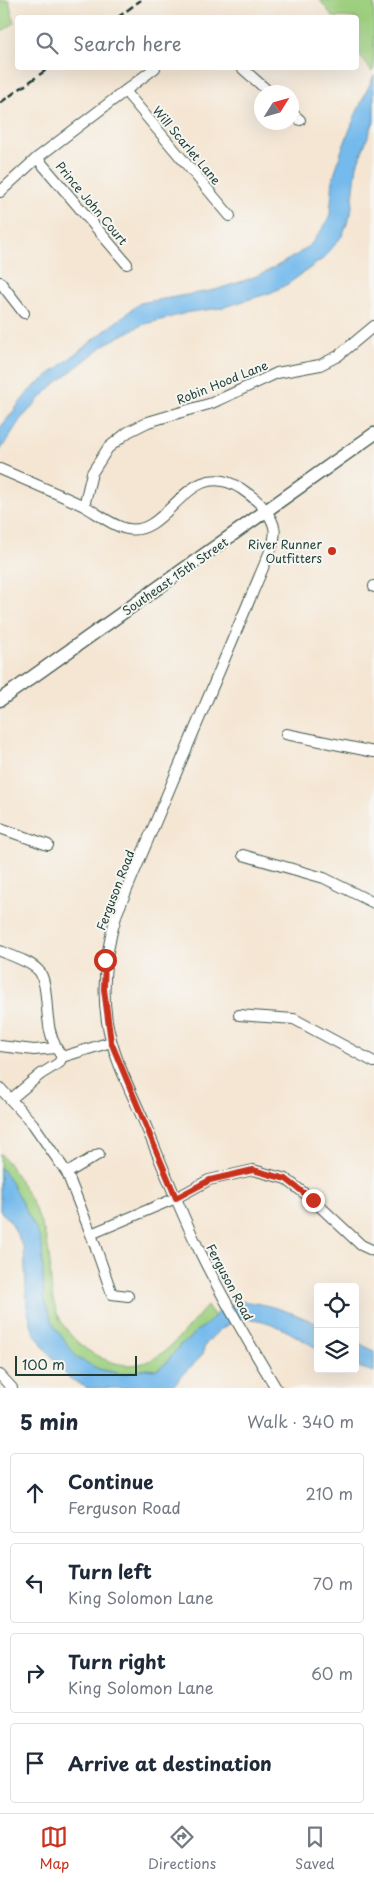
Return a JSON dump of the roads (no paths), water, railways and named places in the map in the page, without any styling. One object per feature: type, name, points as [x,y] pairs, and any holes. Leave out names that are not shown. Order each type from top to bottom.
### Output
[{"type":"main road","name":"Southeast 15th Street","points":[[0,700],[374,434]]},
{"type":"street","points":[[0,192],[37,158],[152,70]]},
{"type":"street","points":[[244,70],[262,85]]},
{"type":"street","name":"Will Scarlet Lane","points":[[125,90],[230,216]]},
{"type":"street","name":"Prince John Court","points":[[37,158],[127,264]]},
{"type":"street","points":[[0,282],[24,313]]},
{"type":"street","name":"Robin Hood Lane","points":[[84,506],[92,472],[108,448],[128,432],[148,422],[212,403],[277,373],[320,365],[338,356],[374,326]]},
{"type":"street","points":[[0,469],[84,506],[127,529],[140,529],[157,519],[189,491],[202,483],[213,481],[225,481],[236,486],[256,499],[266,512]]},
{"type":"street","name":"Ferguson Road","points":[[266,512],[275,525],[275,538],[126,891],[110,936],[105,960],[104,989],[111,1042],[176,1198],[202,1256],[227,1304],[276,1388]]},
{"type":"street","points":[[286,734],[374,752]]},
{"type":"street","points":[[0,828],[48,845]]},
{"type":"street","points":[[243,855],[324,878],[374,903]]},
{"type":"street","points":[[0,951],[39,970],[43,977],[48,1020],[56,1048],[62,1057]]},
{"type":"street","points":[[239,1015],[294,1019],[374,1062]]},
{"type":"street","points":[[11,1099],[40,1074],[59,1063],[62,1057],[111,1042]]},
{"type":"street","points":[[0,1046],[34,1050],[56,1048]]},
{"type":"street","points":[[0,1088],[33,1124],[67,1173],[112,1294],[128,1296]]},
{"type":"street","points":[[67,1173],[99,1154]]},
{"type":"street","points":[[91,1234],[176,1198],[210,1180],[253,1170],[286,1179],[313,1200],[361,1245],[374,1251]]},
{"type":"street","points":[[0,1375],[12,1388]]},
{"type":"water","points":[[374,75],[374,121],[357,165],[351,214],[342,236],[324,258],[288,284],[270,293],[221,308],[190,312],[142,325],[107,343],[50,388],[20,420],[0,451],[0,428],[30,390],[140,303],[215,290],[249,279],[298,254],[312,243],[327,222],[330,214],[333,179],[341,152]]},
{"type":"water","points":[[0,1167],[8,1177],[38,1233],[42,1246],[44,1298],[55,1327],[77,1358],[99,1369],[123,1374],[146,1369],[156,1370],[165,1364],[181,1344],[190,1339],[196,1331],[206,1325],[220,1310],[236,1301],[278,1308],[314,1322],[314,1347],[275,1325],[247,1319],[233,1322],[220,1330],[206,1344],[199,1359],[171,1388],[87,1388],[69,1378],[33,1331],[27,1307],[24,1249],[11,1222],[0,1211]]},
{"type":"water","points":[[359,1343],[374,1351],[374,1372],[359,1367]]},
{"type":"railway","points":[[121,15],[141,0]]},
{"type":"railway","points":[[0,103],[46,70]]},
{"type":"place","name":"River Runner Outfitters","points":[[332,551]]}]
